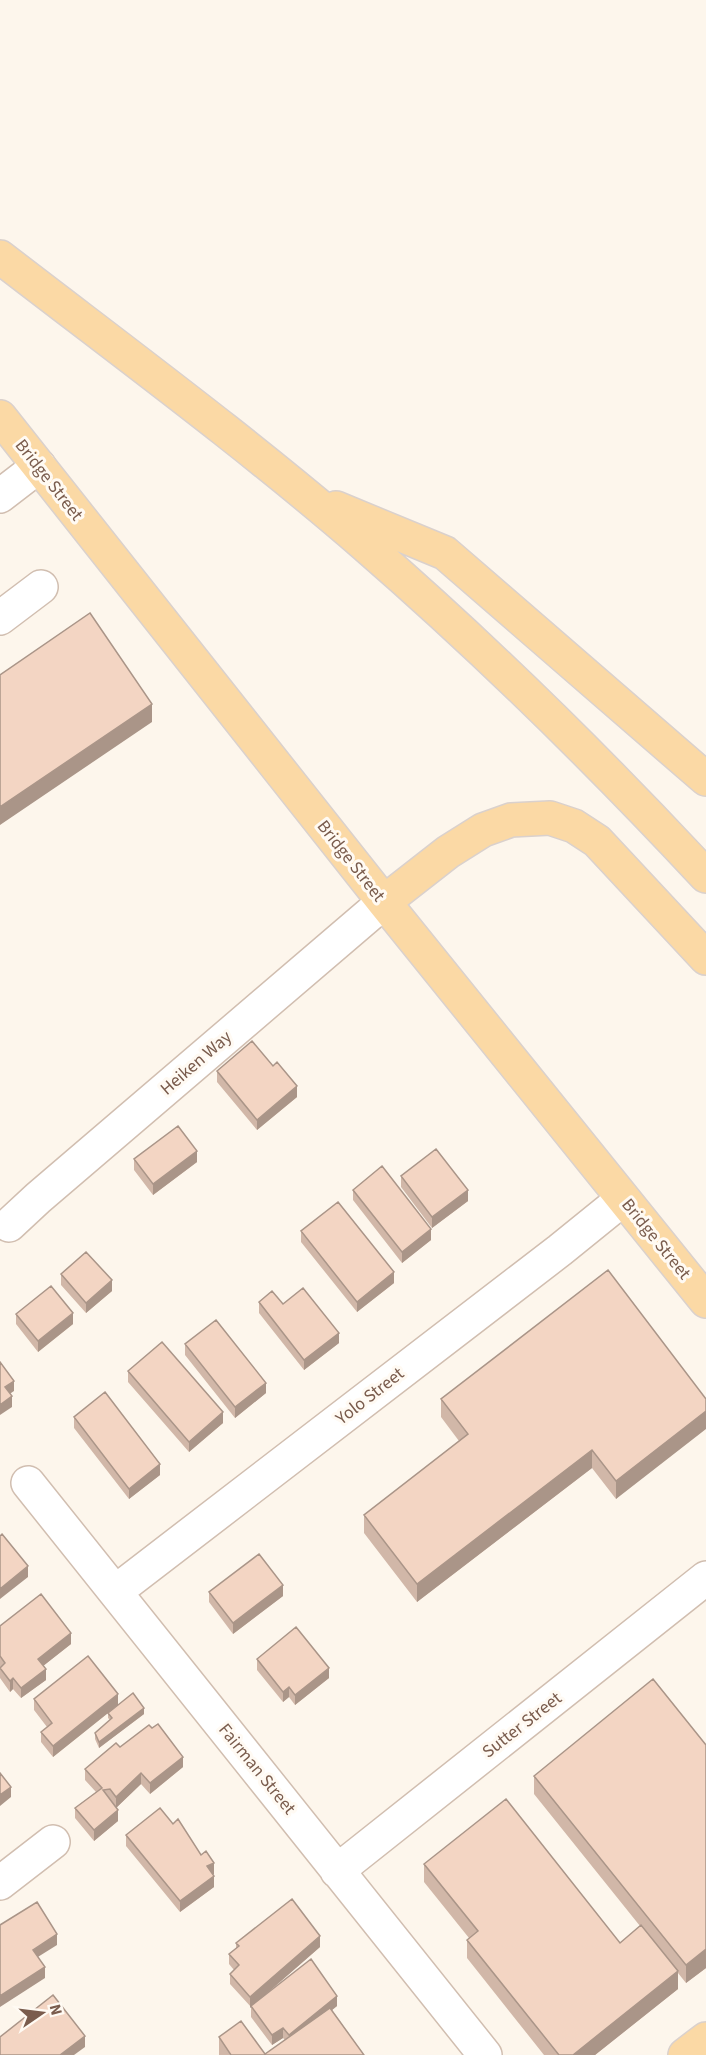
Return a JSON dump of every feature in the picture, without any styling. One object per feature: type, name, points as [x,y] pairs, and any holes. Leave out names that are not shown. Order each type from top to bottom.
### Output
[{"type":"main road","points":[[0,257],[179,394],[307,496],[411,586],[535,700],[706,876]]},
{"type":"main road","name":"Bridge Street","points":[[0,417],[384,902],[706,1301]]},
{"type":"main road","points":[[307,496],[445,553],[706,779]]},
{"type":"main road","points":[[384,902],[473,835],[493,825],[511,820],[550,818],[574,826],[597,841],[706,958]]},
{"type":"main road","points":[[685,2055],[706,2038]]},
{"type":"street","points":[[0,496],[39,466]]},
{"type":"street","points":[[0,618],[40,587]]},
{"type":"street","name":"Heiken Way","points":[[9,1225],[384,902]]},
{"type":"street","name":"Yolo Street","points":[[115,1592],[623,1199]]},
{"type":"street","name":"Fairman Street","points":[[28,1483],[485,2055]]},
{"type":"street","name":"Sutter Street","points":[[337,1870],[706,1578]]},
{"type":"street","points":[[0,1883],[53,1842]]},
{"type":"building","points":[[90,613],[152,704],[0,807],[0,675]]},
{"type":"building","points":[[252,1041],[273,1066],[277,1062],[297,1086],[257,1120],[217,1071]]},
{"type":"building","points":[[178,1126],[197,1151],[153,1184],[134,1159]]},
{"type":"building","points":[[436,1149],[468,1190],[432,1217],[401,1176]]},
{"type":"building","points":[[382,1166],[431,1229],[402,1252],[353,1190]]},
{"type":"building","points":[[338,1202],[394,1272],[357,1302],[301,1231]]},
{"type":"building","points":[[86,1252],[112,1280],[86,1303],[61,1274]]},
{"type":"building","points":[[608,1270],[706,1399],[706,1411],[616,1481],[592,1450],[417,1584],[364,1515],[468,1434],[441,1399]]},
{"type":"building","points":[[51,1286],[73,1313],[38,1341],[16,1314]]},
{"type":"building","points":[[303,1288],[339,1333],[304,1360],[259,1302],[272,1291],[283,1304]]},
{"type":"building","points":[[216,1320],[266,1383],[235,1407],[185,1344]]},
{"type":"building","points":[[162,1342],[223,1412],[189,1442],[128,1371]]},
{"type":"building","points":[[0,1362],[14,1381],[5,1387],[12,1396],[0,1405]]},
{"type":"building","points":[[105,1392],[160,1464],[129,1489],[74,1417]]},
{"type":"building","points":[[2,1534],[28,1566],[0,1589],[0,1536]]},
{"type":"building","points":[[259,1554],[283,1585],[233,1623],[209,1592]]},
{"type":"building","points":[[41,1594],[71,1633],[38,1659],[46,1669],[21,1688],[13,1678],[10,1681],[0,1668],[5,1663],[0,1656],[0,1626]]},
{"type":"building","points":[[296,1627],[329,1668],[295,1695],[289,1687],[283,1692],[257,1659]]},
{"type":"building","points":[[88,1656],[118,1694],[53,1746],[41,1732],[52,1723],[34,1699]]},
{"type":"building","points":[[653,1679],[706,1745],[706,1949],[686,1965],[534,1776]]},
{"type":"building","points":[[133,1693],[144,1708],[99,1742],[95,1733],[112,1718],[108,1713]]},
{"type":"building","points":[[158,1724],[183,1757],[150,1783],[141,1773],[116,1797],[110,1789],[103,1790],[118,1810],[94,1830],[75,1808],[102,1788],[85,1769],[116,1743],[120,1747],[149,1725],[152,1728]]},
{"type":"building","points":[[0,1773],[11,1787],[0,1795]]},
{"type":"building","points":[[506,1799],[620,1943],[641,1925],[678,1971],[573,2055],[559,2055],[467,1940],[478,1931],[424,1864]]},
{"type":"building","points":[[160,1808],[173,1824],[178,1819],[201,1855],[206,1851],[214,1863],[207,1866],[214,1876],[180,1901],[126,1835]]},
{"type":"building","points":[[292,1899],[320,1936],[250,1997],[230,1974],[239,1965],[229,1954],[239,1946],[236,1943]]},
{"type":"building","points":[[37,1902],[57,1934],[33,1950],[45,1967],[0,1996],[0,1925]]},
{"type":"building","points":[[311,1959],[337,1996],[289,2035],[283,2028],[272,2035],[251,2006]]},
{"type":"building","points":[[53,1995],[85,2036],[60,2055],[0,2055],[0,2037]]},
{"type":"building","points":[[330,2008],[364,2055],[231,2055],[219,2037],[241,2021],[265,2054]]}]
